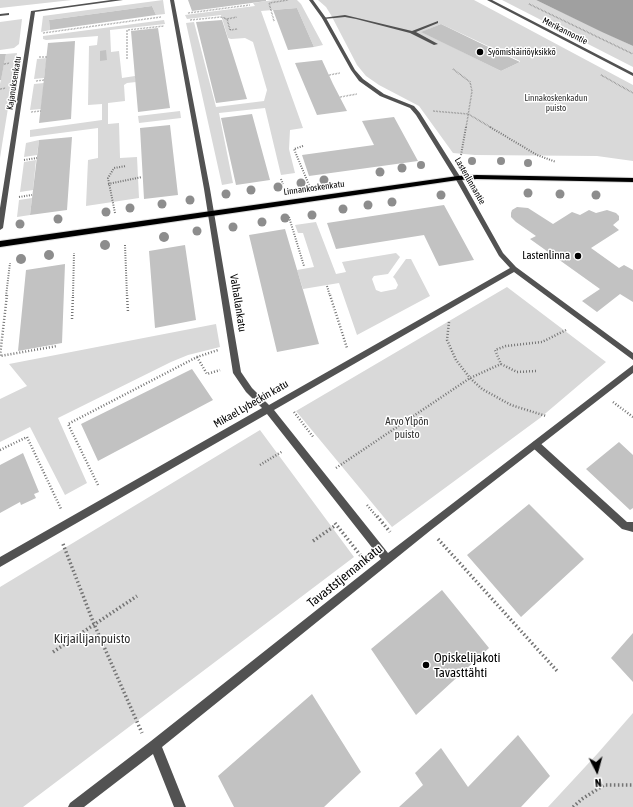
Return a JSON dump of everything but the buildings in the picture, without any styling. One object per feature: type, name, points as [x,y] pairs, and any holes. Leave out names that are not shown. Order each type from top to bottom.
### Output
[{"type":"main road","name":"Linnankoskenkatu","points":[[0,244],[458,178],[477,177],[633,180]]},
{"type":"street","name":"Kajanuksenkatu","points":[[0,228],[33,11],[121,0]]},
{"type":"street","name":"Valhallankatu","points":[[172,0],[238,373],[254,396],[267,408],[388,560]]},
{"type":"street","name":"Lastenlinnantie","points":[[311,0],[324,18],[353,70],[361,80],[382,95],[412,107],[418,114],[458,178],[501,254],[514,269],[633,357]]},
{"type":"street","name":"Merikannontie","points":[[489,0],[633,75]]},
{"type":"street","points":[[0,15],[8,14]]},
{"type":"street","points":[[324,18],[339,16],[356,18],[412,32],[436,44]]},
{"type":"street","points":[[412,32],[437,22]]},
{"type":"street","name":"Mikael Lybeckin katu","points":[[0,562],[284,398],[514,269]]},
{"type":"street","name":"Tavaststjernankatu","points":[[74,807],[155,745],[428,527],[628,374],[633,368]]},
{"type":"street","points":[[536,445],[625,526],[633,527]]},
{"type":"street","points":[[155,745],[180,807]]},
{"type":"path","points":[[274,21],[268,3],[288,0]]},
{"type":"path","points":[[529,3],[633,54]]},
{"type":"path","points":[[182,14],[250,5]]},
{"type":"path","points":[[190,20],[221,17],[227,19],[237,17]]},
{"type":"path","points":[[38,34],[144,19]]},
{"type":"path","points":[[227,19],[230,30],[238,29]]},
{"type":"path","points":[[127,59],[127,30],[170,25]]},
{"type":"path","points":[[453,69],[470,82],[472,91],[460,159]]},
{"type":"path","points":[[340,97],[363,93]]},
{"type":"path","points":[[28,112],[41,111]]},
{"type":"path","points":[[418,114],[428,111],[468,114],[537,155],[556,162]]},
{"type":"path","points":[[303,146],[294,149],[313,199]]},
{"type":"path","points":[[22,160],[37,158]]},
{"type":"path","points":[[116,227],[108,178],[114,168],[126,166]]},
{"type":"path","points":[[108,184],[142,177]]},
{"type":"path","points":[[281,179],[283,184]]},
{"type":"path","points":[[17,197],[32,195]]},
{"type":"path","points":[[284,203],[304,266]]},
{"type":"path","points":[[125,245],[128,312]]},
{"type":"path","points":[[72,319],[74,253]]},
{"type":"path","points":[[10,263],[0,356],[57,346]]},
{"type":"path","points":[[327,286],[347,348]]},
{"type":"path","points":[[450,318],[447,340],[456,360],[470,378],[482,389],[511,405],[547,416]]},
{"type":"path","points":[[536,371],[518,372],[501,364],[496,355],[496,350],[499,348],[542,342],[566,330]]},
{"type":"path","points":[[98,485],[68,424],[197,357],[222,349]]},
{"type":"path","points":[[197,357],[207,374],[225,369]]},
{"type":"path","points":[[323,478],[470,378],[501,364]]},
{"type":"path","points":[[284,398],[315,439]]},
{"type":"path","points":[[613,402],[633,417]]},
{"type":"path","points":[[0,450],[27,437],[60,506],[62,540],[94,624],[139,729],[155,745]]},
{"type":"path","points":[[260,465],[295,444]]},
{"type":"path","points":[[333,462],[342,474]]},
{"type":"path","points":[[366,503],[390,532]]},
{"type":"path","points":[[313,541],[352,514]]},
{"type":"path","points":[[428,527],[558,672]]},
{"type":"path","points":[[53,652],[137,596]]},
{"type":"path","points":[[573,807],[582,799],[604,785],[633,785]]},
{"type":"green space","points":[[0,0],[72,0],[0,8]]},
{"type":"green space","points":[[163,0],[165,14],[156,15],[152,6],[49,20],[50,30],[41,32],[43,16]]},
{"type":"green space","points":[[273,0],[297,0],[301,4],[323,45],[314,47],[297,8],[261,11],[303,128],[290,130],[289,149],[295,173],[281,175],[265,108],[219,113],[233,183],[222,185],[186,23],[194,22],[216,107],[264,101],[267,90],[253,42],[245,38],[228,38],[221,15],[187,19],[185,15],[255,6],[253,3]]},
{"type":"green space","name":"Linnakoskenkadun puisto","points":[[318,0],[474,0],[633,85],[633,161],[597,156],[475,155],[453,153],[419,106],[379,85],[366,76],[357,65],[326,7]],"holes":[[[441,24],[520,61],[501,71],[422,32]]]},
{"type":"green space","points":[[502,0],[536,0],[633,46],[633,67]]},
{"type":"green space","points":[[22,19],[19,44],[14,48],[0,50],[0,22]]},
{"type":"green space","points":[[164,20],[165,24],[110,30],[111,52],[119,51],[122,78],[135,76],[136,82],[127,83],[124,85],[125,101],[108,103],[108,124],[119,123],[120,158],[137,157],[139,198],[86,206],[88,160],[98,158],[98,128],[30,137],[30,130],[102,120],[102,104],[88,105],[89,46],[97,45],[98,36],[46,40],[43,39],[43,36]]},
{"type":"green space","points":[[17,53],[0,158],[0,84],[6,54]]},
{"type":"green space","points":[[47,58],[44,78],[34,79],[37,59]]},
{"type":"green space","points":[[44,83],[41,109],[30,110],[34,84]]},
{"type":"green space","points":[[180,111],[181,118],[139,123],[138,116]]},
{"type":"green space","points":[[39,140],[37,155],[24,157],[26,143]]},
{"type":"green space","points":[[36,160],[33,190],[20,192],[24,162]]},
{"type":"green space","points":[[32,198],[30,215],[17,217],[19,200]]},
{"type":"green space","points":[[316,222],[336,274],[346,272],[342,262],[396,253],[400,257],[388,274],[374,276],[372,279],[376,290],[381,292],[396,289],[398,285],[393,277],[406,259],[411,259],[430,296],[357,335],[339,283],[303,289],[297,270],[314,267],[303,233],[298,233],[295,225]]},
{"type":"green space","name":"Arvo Ylpön puisto","points":[[507,287],[606,362],[540,418],[392,527],[296,411]]},
{"type":"green space","points":[[216,324],[220,347],[188,355],[171,362],[58,418],[87,483],[65,495],[30,427],[0,442],[0,399],[27,386],[9,364]]},
{"type":"green space","name":"Kirjailijanpuisto","points":[[260,430],[354,557],[23,807],[0,807],[0,587]]},
{"type":"green space","points":[[633,713],[633,807],[548,807],[598,753]]},
{"type":"shaded area","points":[[536,0],[633,0],[633,46],[602,32]]},
{"type":"place","name":"Syömishäiriöyksikkö","points":[[480,52]]},
{"type":"place","name":"Lastenlinna","points":[[578,256]]},
{"type":"place","name":"Opiskelijakoti Tavasttähti","points":[[426,665]]}]
